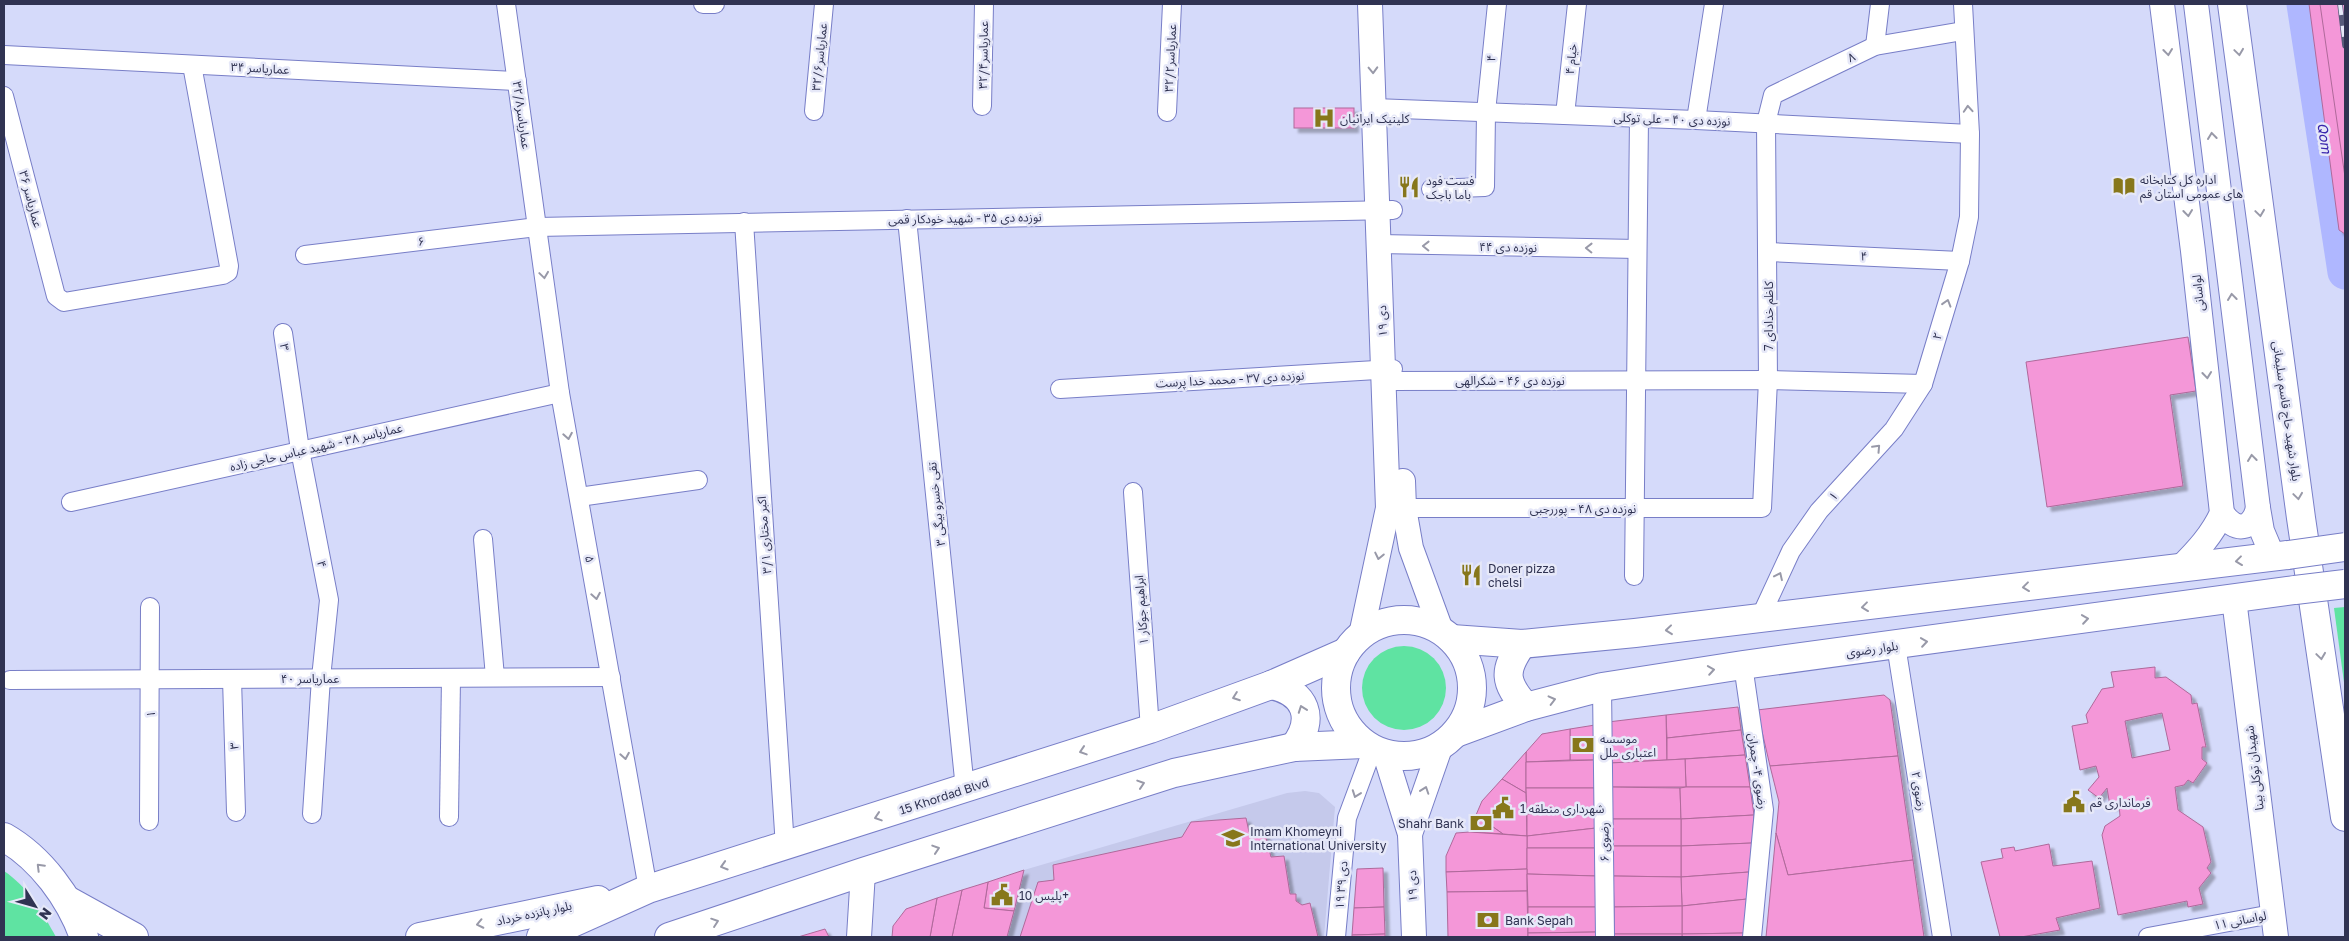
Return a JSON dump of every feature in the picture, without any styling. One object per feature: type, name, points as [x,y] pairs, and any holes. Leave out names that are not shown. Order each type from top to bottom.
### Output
[{"type":"main road","name":"۱۹ دی","points":[[1354,643],[1388,508],[1391,375],[1386,210],[1382,109],[1370,4]]},
{"type":"main road","name":"۱۹ دی","points":[[1382,109],[1386,4]]},
{"type":"main road","name":"لواسانی","points":[[2162,4],[2193,251],[2222,514]]},
{"type":"main road","points":[[2196,4],[2258,508],[2262,531],[2280,556]]},
{"type":"main road","name":"بلوار شهید حاج قاسم سلیمانی","points":[[2232,4],[2301,518],[2345,817]]},
{"type":"main road","name":"۱۹ دی","points":[[1391,375],[1404,508],[1411,548],[1446,635]]},
{"type":"main road","points":[[2180,568],[2208,538],[2222,514],[2228,522],[2237,527],[2248,525],[2256,518],[2258,508]]},
{"type":"main road","points":[[1410,834],[1374,749],[1346,724],[1340,712],[1336,691],[1338,671],[1354,643],[1386,622],[1415,620],[1446,635],[1522,644],[1758,620],[2345,547]]},
{"type":"main road","name":"بلوار رضوی","points":[[1448,739],[1526,707],[1602,687],[2345,584]]},
{"type":"main road","name":"شهیدان توکلی بینا","points":[[2234,599],[2276,937]]},
{"type":"main road","points":[[1410,834],[1448,739],[1468,710],[1472,685],[1466,660],[1446,635]]},
{"type":"main road","name":"15 Khordad Blvd","points":[[541,937],[648,889],[785,847],[1150,729],[1271,685],[1354,643]]},
{"type":"main road","points":[[1522,644],[1510,664],[1507,676],[1510,687],[1526,707]]},
{"type":"main road","points":[[1271,685],[1285,688],[1296,696],[1304,708],[1306,722],[1302,736],[1294,747]]},
{"type":"main road","points":[[669,937],[863,872],[1174,773],[1294,747],[1374,749],[1404,756],[1423,754],[1448,739]]},
{"type":"main road","points":[[6,834],[42,868],[67,900],[84,937]]},
{"type":"main road","name":"۱۹ دی","points":[[1410,834],[1414,937]]},
{"type":"main road","points":[[859,937],[863,872]]},
{"type":"main road","name":"بلوار پانزده خرداد","points":[[420,937],[648,889]]},
{"type":"main road","points":[[67,900],[134,937]]},
{"type":"street","name":"عماریاسر۳۲/۸","points":[[506,4],[537,227]]},
{"type":"street","points":[[703,4],[714,4]]},
{"type":"street","name":"عماریاسر۳۲/۶","points":[[814,111],[824,4]]},
{"type":"street","name":"عماریاسر۳۲/۴","points":[[982,106],[984,4]]},
{"type":"street","name":"عماریاسر۳۲/۲","points":[[1167,112],[1172,4]]},
{"type":"street","name":"۴","points":[[1431,189],[1485,187],[1486,112],[1497,4]]},
{"type":"street","name":"۴ خیام","points":[[1565,115],[1577,4]]},
{"type":"street","points":[[1696,120],[1714,4]]},
{"type":"street","points":[[1875,46],[1880,4]]},
{"type":"street","name":"۲","points":[[1923,384],[1960,261],[1969,217],[1970,134],[1963,4]]},
{"type":"street","name":"۸","points":[[1766,123],[1773,95],[1875,46],[1963,31]]},
{"type":"street","name":"عماریاسر ۳۴","points":[[4,55],[517,82]]},
{"type":"street","name":"عماریاسر ۳۶","points":[[4,96],[56,296],[59,301],[64,302],[223,275],[228,272],[229,266],[192,65]]},
{"type":"street","name":"نوزده دی ۴۰ - علی توکلی","points":[[1382,109],[1696,120],[1970,134]]},
{"type":"street","points":[[1634,576],[1639,118]]},
{"type":"street","name":"7 کاظم خدادای","points":[[1762,508],[1768,380],[1766,123]]},
{"type":"street","name":"نوزده دی ۳۵ - شهید خودکار قمی","points":[[537,227],[1386,210]]},
{"type":"street","name":"۳ تقی خسرو بیگی","points":[[907,219],[965,789]]},
{"type":"street","name":"۳/۱ اکبر مختاری","points":[[744,222],[785,847]]},
{"type":"street","name":"۶","points":[[305,255],[537,227]]},
{"type":"street","name":"۵","points":[[537,227],[560,394],[648,889]]},
{"type":"street","name":"نوزده دی ۴۴","points":[[1387,245],[1638,249]]},
{"type":"street","name":"۴","points":[[1768,252],[1960,261]]},
{"type":"street","name":"۳","points":[[283,333],[300,450]]},
{"type":"street","name":"نوزده دی ۴۶ - شکرالهی","points":[[1391,375],[1636,381]]},
{"type":"street","name":"نوزده دی ۳۷ - محمد خدا پرست","points":[[1060,389],[1391,375]]},
{"type":"street","points":[[1636,381],[1768,380],[1923,384]]},
{"type":"street","name":"۱","points":[[1758,620],[1791,551],[1819,512],[1894,429],[1923,384]]},
{"type":"street","name":"عماریاسر ۳۸ - شهید عباس حاجی زاده","points":[[71,502],[560,394]]},
{"type":"street","name":"۴","points":[[300,450],[329,600],[321,678]]},
{"type":"street","points":[[579,497],[698,480]]},
{"type":"street","name":"۱ ابراهیم جوکار","points":[[1133,492],[1150,729]]},
{"type":"street","name":"نوزده دی ۴۸ - پوررجبی","points":[[1404,508],[1762,508]]},
{"type":"street","points":[[484,539],[495,677]]},
{"type":"street","name":"۱","points":[[149,821],[150,607]]},
{"type":"street","name":"رضوی ۲","points":[[1896,646],[1942,937]]},
{"type":"street","name":"رضوی ۴- چمران","points":[[1743,666],[1764,810],[1752,937]]},
{"type":"street","name":"عماریاسر ۴۰","points":[[10,680],[611,677]]},
{"type":"street","points":[[312,814],[321,678]]},
{"type":"street","points":[[450,817],[451,678]]},
{"type":"street","name":"۳","points":[[232,679],[236,812]]},
{"type":"street","name":"رضوی ۶","points":[[1602,687],[1605,937]]},
{"type":"street","name":"۱۹ دی ۳۹","points":[[1336,937],[1347,818],[1374,749]]},
{"type":"street","name":"لواسانی ۱۱","points":[[2148,937],[2272,914]]},
{"type":"shaded area","name":"Imam Khomeyni International University","points":[[1305,791],[1319,793],[1335,807],[1324,937],[1007,937],[1024,870],[1287,793]]},
{"type":"green space","points":[[2345,607],[2345,690],[2334,608]]},
{"type":"green space","points":[[1404,646],[1427,653],[1439,665],[1446,688],[1439,711],[1427,723],[1404,730],[1381,723],[1369,711],[1362,688],[1369,665],[1381,653]]},
{"type":"green space","points":[[4,871],[13,877],[27,892],[40,909],[56,937],[4,937]]},
{"type":"building","points":[[2309,4],[2345,4],[2345,234],[2339,230]]},
{"type":"building","points":[[2320,4],[2345,4],[2345,177]]},
{"type":"building","name":"کلینیک ایرانیان","points":[[1294,108],[1354,108],[1354,128],[1294,128]]},
{"type":"building","points":[[2188,337],[2196,391],[2170,395],[2183,486],[2047,507],[2026,362]]},
{"type":"building","points":[[2155,667],[2155,678],[2166,677],[2191,695],[2192,704],[2197,703],[2206,747],[2202,747],[2202,759],[2207,763],[2193,783],[2188,780],[2184,785],[2175,787],[2178,810],[2203,827],[2211,862],[2207,868],[2211,873],[2199,888],[2203,904],[2188,907],[2187,901],[2118,915],[2102,835],[2105,826],[2120,816],[2119,805],[2110,806],[2107,788],[2099,798],[2088,790],[2099,777],[2096,766],[2080,770],[2072,726],[2088,723],[2086,715],[2102,689],[2114,687],[2111,672]],"holes":[[[2162,713],[2170,750],[2132,758],[2125,721]]]},
{"type":"building","points":[[1884,695],[1890,700],[1898,756],[1770,766],[1757,710]]},
{"type":"building","points":[[1738,707],[1741,730],[1667,738],[1666,715]]},
{"type":"building","points":[[1666,715],[1667,760],[1610,763],[1608,722]]},
{"type":"building","name":"موسسه اعتباری ملل","points":[[1595,725],[1595,760],[1570,760],[1570,729]]},
{"type":"building","points":[[1570,729],[1570,760],[1526,762],[1526,752],[1542,734]]},
{"type":"building","points":[[1741,730],[1745,755],[1667,760],[1667,738]]},
{"type":"building","points":[[1526,752],[1526,793],[1502,779]]},
{"type":"building","points":[[1745,755],[1750,787],[1686,787],[1685,759]]},
{"type":"building","points":[[1898,756],[1913,860],[1788,875],[1776,833],[1779,802],[1770,766]]},
{"type":"building","points":[[1685,759],[1686,787],[1610,787],[1610,763]]},
{"type":"building","points":[[1595,760],[1595,788],[1526,788],[1526,762]]},
{"type":"building","name":"شهرداری منطقه 1","points":[[1502,779],[1526,793],[1527,836],[1503,834],[1476,815],[1482,801]]},
{"type":"building","points":[[1610,787],[1680,788],[1681,819],[1611,819]]},
{"type":"building","points":[[1750,787],[1754,815],[1681,819],[1680,788]]},
{"type":"building","points":[[1526,788],[1595,788],[1596,815],[1527,814]]},
{"type":"building","points":[[1527,814],[1596,815],[1596,828],[1527,836]]},
{"type":"building","name":"Shahr Bank","points":[[1476,815],[1503,834],[1470,832]]},
{"type":"building","points":[[1754,815],[1752,843],[1681,846],[1681,819]]},
{"type":"building","name":"Imam Khomeyni International University","points":[[1246,818],[1249,832],[1264,830],[1271,857],[1284,856],[1290,894],[1296,894],[1296,901],[1302,905],[1310,903],[1318,937],[1020,937],[1038,882],[1054,880],[1053,865],[1182,837],[1191,822]]},
{"type":"building","points":[[1611,819],[1681,819],[1681,846],[1612,846]]},
{"type":"building","points":[[1596,828],[1596,848],[1527,848],[1527,836]]},
{"type":"building","points":[[1470,832],[1527,836],[1527,869],[1446,872],[1446,856],[1456,833]]},
{"type":"building","points":[[1776,833],[1788,875],[1913,860],[1924,937],[1766,937]]},
{"type":"building","points":[[1752,843],[1749,872],[1681,877],[1681,846]]},
{"type":"building","points":[[2049,844],[2053,866],[2092,861],[2100,908],[2056,918],[2060,930],[2021,937],[2000,937],[1981,862],[2003,858],[2001,849],[2014,847],[2015,851]]},
{"type":"building","points":[[1612,846],[1681,846],[1681,877],[1613,876]]},
{"type":"building","points":[[1527,848],[1596,848],[1596,876],[1527,874]]},
{"type":"building","points":[[1383,868],[1384,907],[1354,908],[1357,869]]},
{"type":"building","points":[[1527,869],[1527,891],[1447,892],[1446,872]]},
{"type":"building","name":"پلیس 10+","points":[[1024,870],[1014,911],[984,908],[988,882]]},
{"type":"building","points":[[1749,872],[1747,899],[1682,906],[1681,877]]},
{"type":"building","points":[[1527,874],[1596,876],[1597,907],[1528,907]]},
{"type":"building","points":[[1613,876],[1681,877],[1682,906],[1614,907]]},
{"type":"building","points":[[988,882],[984,908],[1014,911],[1007,937],[952,937],[962,890]]},
{"type":"building","points":[[962,890],[952,937],[930,937],[937,898]]},
{"type":"building","name":"Bank Sepah","points":[[1527,891],[1528,937],[1448,937],[1447,892]]},
{"type":"building","points":[[937,898],[930,937],[892,937],[893,926],[906,909]]},
{"type":"building","points":[[1747,899],[1744,933],[1682,934],[1682,906]]},
{"type":"building","points":[[1682,906],[1682,934],[1614,934],[1614,907]]},
{"type":"building","points":[[1384,907],[1385,934],[1352,935],[1354,908]]},
{"type":"building","points":[[1528,907],[1597,907],[1597,932],[1528,933]]},
{"type":"building","points":[[825,929],[829,937],[798,937]]},
{"type":"building","points":[[1597,932],[1597,937],[1528,937],[1528,933]]},
{"type":"building","points":[[1744,933],[1743,937],[1682,937],[1682,934]]},
{"type":"building","points":[[1385,934],[1385,937],[1352,937],[1352,935]]},
{"type":"building","points":[[1614,934],[1682,934],[1682,937],[1614,937]]},
{"type":"waterway","name":"Qom","points":[[2304,4],[2345,272]]},
{"type":"railway","points":[[2340,4],[2345,46]]},
{"type":"place","name":"کلینیک ایرانیان","points":[[1324,118]]},
{"type":"place","name":"اداره کل کتابخانه های عمومی استان قم","points":[[2124,186]]},
{"type":"place","name":"فست فود باما باجک","points":[[1409,187]]},
{"type":"place","name":"Doner pizza chelsi","points":[[1471,575]]},
{"type":"place","name":"موسسه اعتباری ملل","points":[[1583,745]]},
{"type":"place","name":"فرمانداری قم","points":[[2074,802]]},
{"type":"place","name":"شهرداری منطقه 1","points":[[1503,808]]},
{"type":"place","name":"Shahr Bank","points":[[1481,823]]},
{"type":"place","name":"Imam Khomeyni International University","points":[[1233,838]]},
{"type":"place","name":"پلیس 10+","points":[[1002,895]]},
{"type":"place","name":"Bank Sepah","points":[[1488,920]]}]
